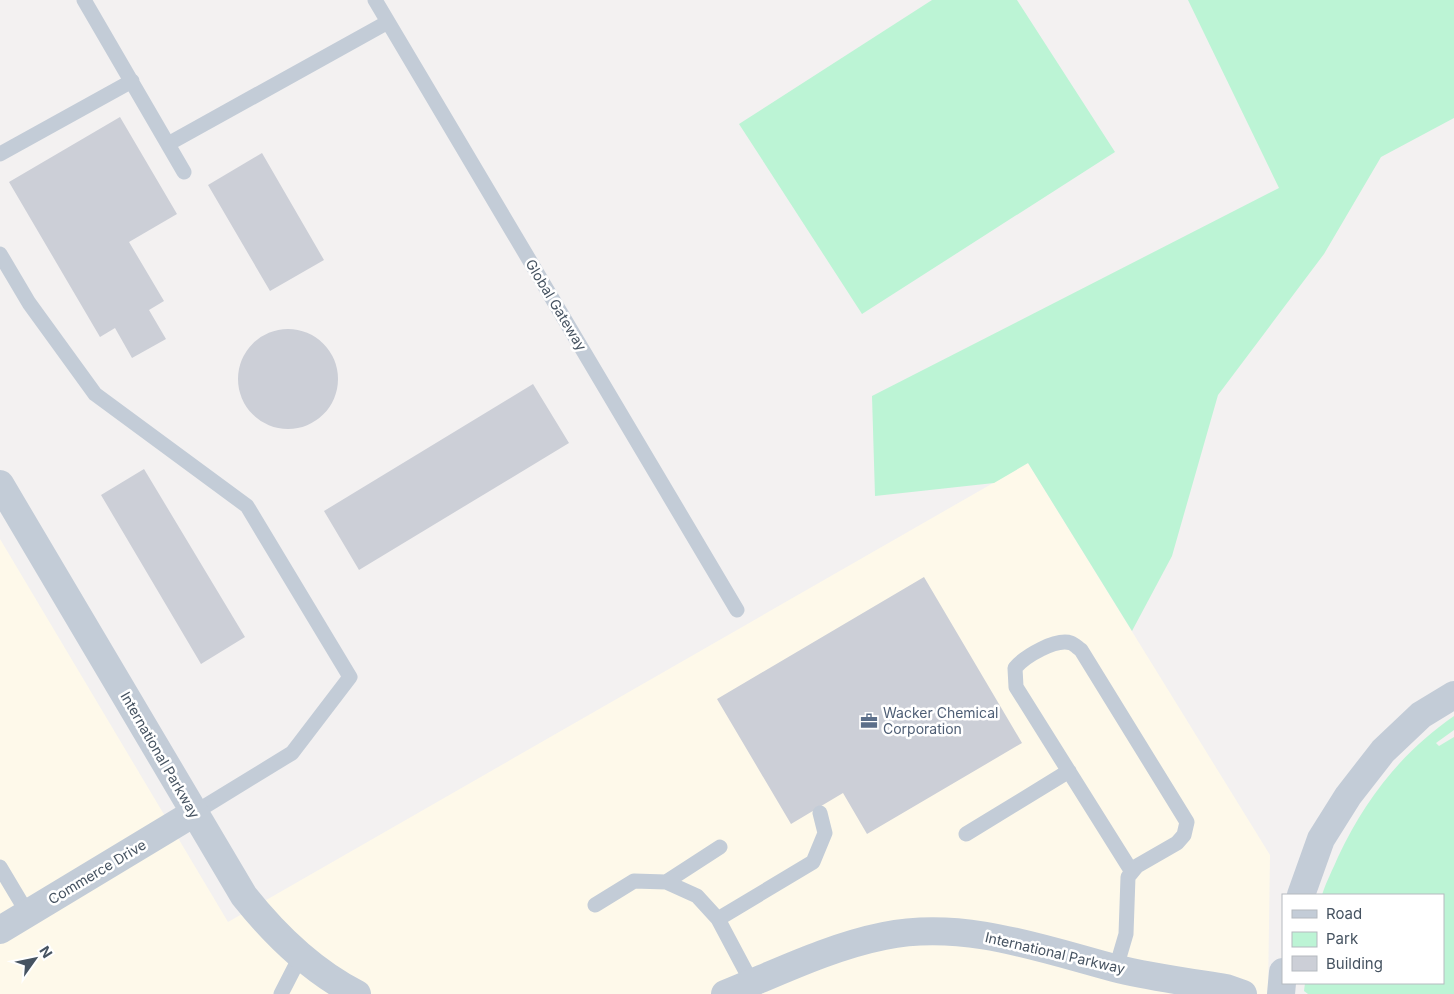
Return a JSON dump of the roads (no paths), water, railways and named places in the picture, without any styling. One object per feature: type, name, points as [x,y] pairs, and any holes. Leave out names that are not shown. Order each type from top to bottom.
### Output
[{"type":"street","name":"International Parkway","points":[[0,484],[244,896],[265,922],[301,955],[321,971],[357,994]]},
{"type":"street","points":[[1302,894],[1321,839],[1348,796],[1383,751],[1421,715],[1454,695]]},
{"type":"street","name":"Commerce Drive","points":[[0,930],[194,813]]},
{"type":"street","name":"International Parkway","points":[[725,994],[845,945],[886,935],[924,932],[995,936],[1116,968],[1226,988],[1243,994]]},
{"type":"street","points":[[1280,994],[1282,979]]},
{"type":"lane","points":[[84,0],[184,172]]},
{"type":"lane","name":"Global Gateway","points":[[375,0],[737,610]]},
{"type":"lane","points":[[168,144],[388,22]]},
{"type":"lane","points":[[0,154],[132,81]]},
{"type":"lane","points":[[0,254],[29,303],[95,394],[247,506],[350,677],[292,753],[194,813]]},
{"type":"lane","points":[[1116,968],[1126,934],[1128,877],[1138,866],[1177,843],[1184,836],[1187,822],[1081,650],[1072,643],[1057,642],[1022,660],[1015,668],[1016,687],[1132,872]]},
{"type":"lane","points":[[966,834],[1069,771]]},
{"type":"lane","points":[[718,919],[813,862],[825,833],[820,813]]},
{"type":"lane","points":[[666,882],[720,846]]},
{"type":"lane","points":[[0,867],[28,914]]},
{"type":"lane","points":[[595,905],[634,881],[666,882],[697,896],[718,919],[752,983]]},
{"type":"lane","points":[[281,994],[301,955]]},
{"type":"place","name":"Wacker Chemical Corporation","points":[[869,721]]}]
